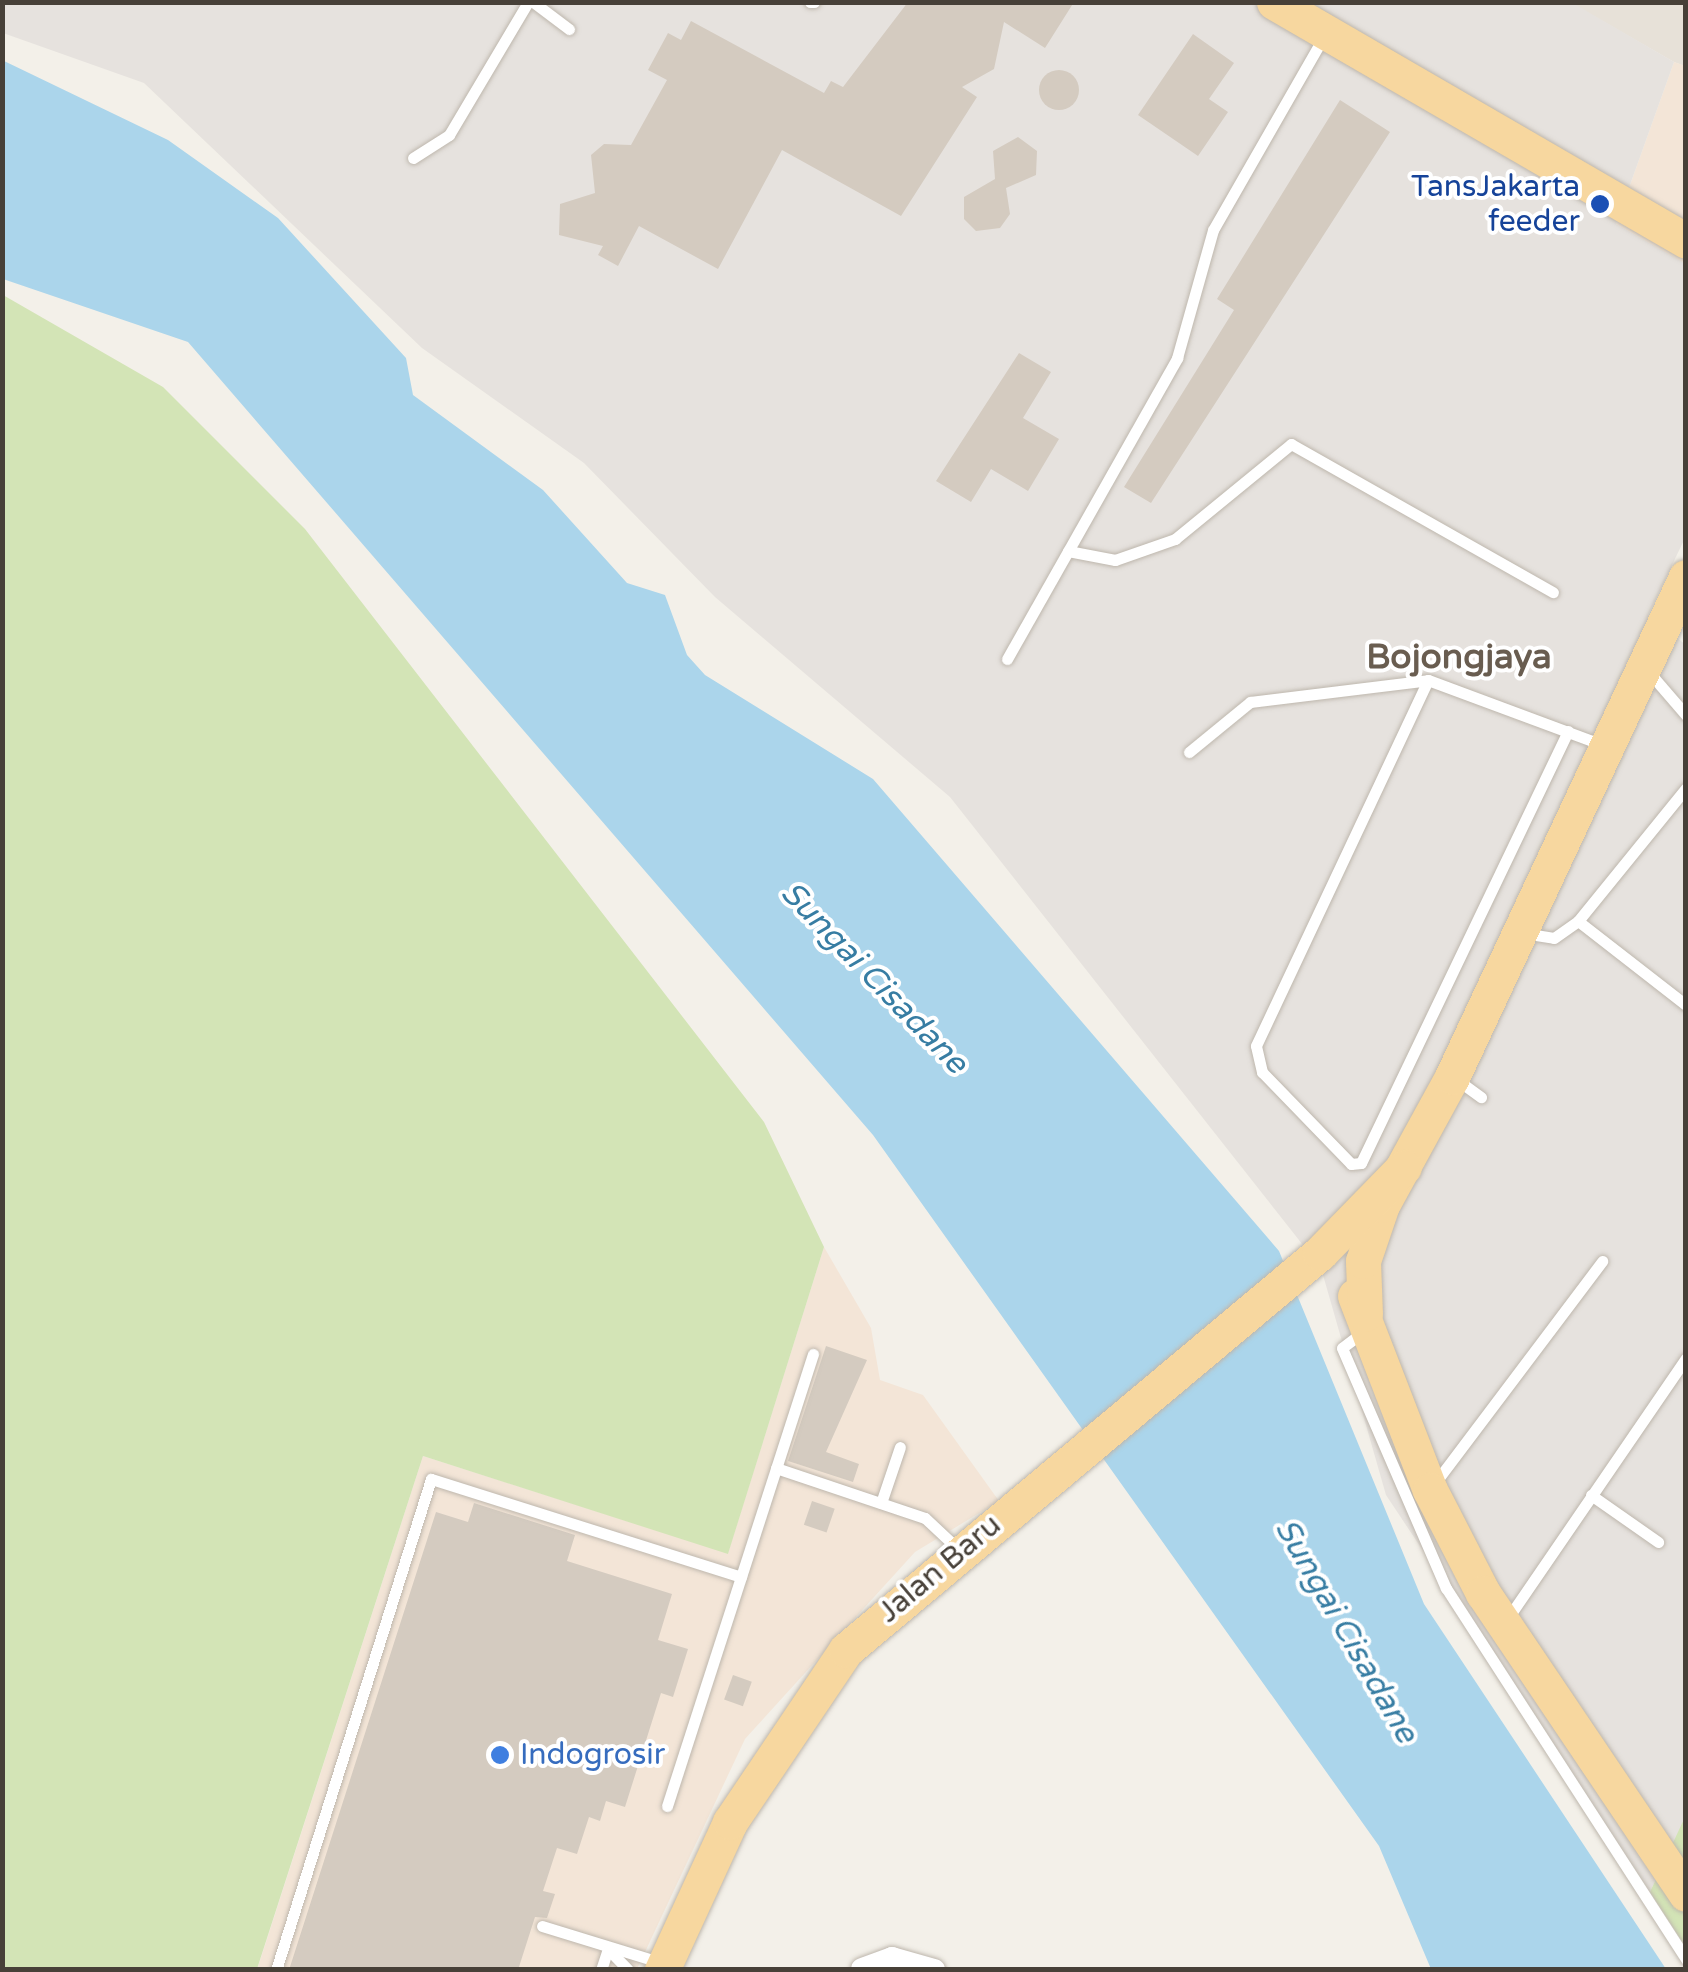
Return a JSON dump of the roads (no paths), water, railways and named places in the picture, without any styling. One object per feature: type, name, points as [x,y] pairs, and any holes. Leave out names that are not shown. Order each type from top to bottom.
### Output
[{"type":"main road","points":[[1274,2],[1686,241]]},
{"type":"main road","points":[[1686,576],[1602,745],[1519,932],[1466,1087],[1404,1168],[1366,1248],[1369,1322],[1430,1490],[1502,1626],[1686,1894]]},
{"type":"main road","name":"Jalan Baru","points":[[664,1966],[730,1822],[792,1724],[846,1650],[958,1549],[1069,1466],[1315,1257],[1404,1168]]},
{"type":"main road","points":[[1315,1257],[1369,1322]]},
{"type":"street","points":[[862,1969],[892,1958],[934,1970]]},
{"type":"lane","points":[[413,158],[443,143],[531,2],[570,29]]},
{"type":"lane","points":[[1007,659],[1193,325],[1213,230],[1326,32]]},
{"type":"lane","points":[[1068,551],[1115,560],[1166,543],[1291,444],[1554,592]]},
{"type":"lane","points":[[1640,666],[1686,715]]},
{"type":"lane","points":[[1189,752],[1250,702],[1428,680],[1602,745]]},
{"type":"lane","points":[[1428,680],[1256,1046],[1262,1072],[1351,1164],[1362,1163],[1568,730]]},
{"type":"lane","points":[[1519,932],[1554,938],[1578,921],[1686,788]]},
{"type":"lane","points":[[1578,921],[1686,1005]]},
{"type":"lane","points":[[1430,1490],[1602,1260]]},
{"type":"lane","points":[[1369,1322],[1342,1348],[1446,1588],[1686,1959]]},
{"type":"lane","points":[[668,1806],[813,1354]]},
{"type":"lane","points":[[1502,1626],[1686,1358]]},
{"type":"lane","points":[[881,1503],[900,1447]]},
{"type":"lane","points":[[776,1468],[926,1518],[958,1549]]},
{"type":"lane","points":[[276,1970],[431,1479],[741,1578]]},
{"type":"lane","points":[[1591,1495],[1658,1542]]},
{"type":"lane","points":[[542,1926],[664,1966]]},
{"type":"lane","points":[[601,1970],[608,1949]]},
{"type":"lane","points":[[608,1949],[628,1970]]},
{"type":"water","name":"Sungai Cisadane","points":[[2,60],[168,140],[278,218],[406,358],[413,395],[543,490],[627,583],[665,595],[687,655],[705,675],[873,779],[1279,1251],[1424,1604],[1666,1969],[1431,1969],[1379,1846],[873,1135],[188,342],[3,279]]},
{"type":"place","name":"TansJakarta feeder","points":[[1600,204]]},
{"type":"place","name":"Indogrosir","points":[[500,1755]]},
{"type":"district","name":"Bojongjaya","points":[[1459,657]]}]
